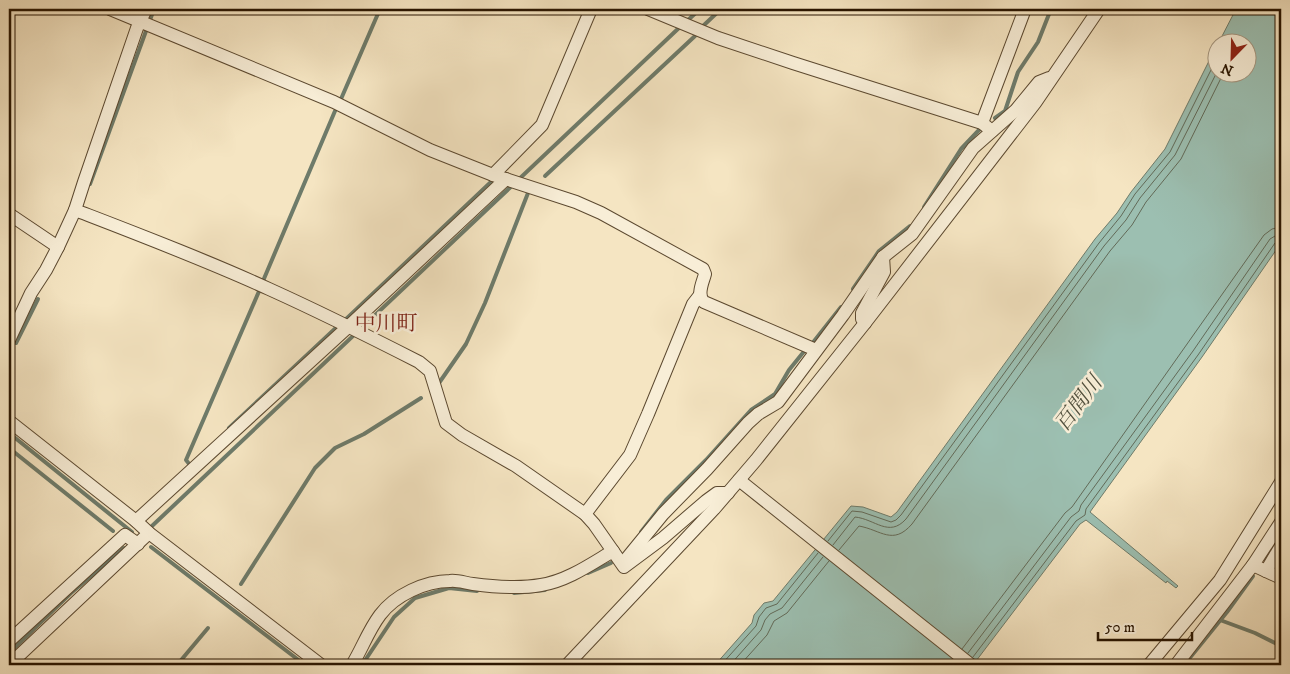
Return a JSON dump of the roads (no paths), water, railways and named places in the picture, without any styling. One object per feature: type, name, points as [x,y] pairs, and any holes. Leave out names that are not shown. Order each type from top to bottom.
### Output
[{"type":"street","points":[[110,9],[334,102],[430,150],[493,175],[576,202],[601,213],[703,269],[706,274],[700,295],[693,304],[630,455],[585,514]]},
{"type":"street","points":[[9,340],[31,293],[46,270],[75,210],[140,21],[146,9]]},
{"type":"street","points":[[493,175],[542,125],[592,9]]},
{"type":"street","points":[[648,9],[694,28],[793,63],[987,127],[1016,110],[1039,82],[1054,75]]},
{"type":"street","points":[[622,565],[663,514],[748,423],[758,414],[778,402],[811,348],[843,315],[883,257],[912,234],[987,127],[1025,9]]},
{"type":"street","points":[[567,665],[739,480],[866,323],[1035,103],[1099,9]]},
{"type":"street","points":[[136,521],[347,325],[514,182]]},
{"type":"street","points":[[75,210],[182,251],[268,288],[347,325],[419,362],[430,371],[446,423],[462,435],[516,466],[585,514],[622,565]]},
{"type":"street","points":[[9,214],[58,247]]},
{"type":"street","points":[[866,323],[862,319],[862,313],[884,272],[883,257]]},
{"type":"street","points":[[700,295],[704,302],[811,348]]},
{"type":"street","points":[[9,421],[149,533],[320,665]]},
{"type":"street","points":[[739,480],[972,665]]},
{"type":"street","points":[[1149,665],[1220,580],[1281,482]]},
{"type":"street","points":[[622,565],[624,567],[640,556],[706,501],[718,493],[728,493]]},
{"type":"street","points":[[1176,665],[1253,565],[1281,522]]},
{"type":"street","points":[[9,665],[149,533]]},
{"type":"street","points":[[9,641],[126,535],[138,544]]},
{"type":"street","points":[[1266,571],[1281,546]]},
{"type":"street","points":[[352,665],[368,633],[381,614],[397,599],[414,589],[433,583],[450,581],[506,587],[542,585],[557,582],[613,551]]},
{"type":"street","points":[[1253,565],[1281,578]]},
{"type":"water","name":"百間川","points":[[1234,9],[1281,9],[1281,243],[1202,357],[1090,512],[1178,586],[1176,588],[1167,581],[1166,583],[1086,520],[1080,524],[973,665],[715,665],[752,623],[754,615],[764,603],[773,601],[851,506],[863,507],[891,517],[897,512],[1095,239],[1165,149],[1208,63],[1208,82],[1258,82],[1258,32],[1224,32],[1235,11]]},
{"type":"waterway","points":[[150,20],[154,9]]},
{"type":"waterway","points":[[341,99],[380,9]]},
{"type":"waterway","points":[[687,21],[700,9]]},
{"type":"waterway","points":[[703,26],[721,9]]},
{"type":"waterway","points":[[995,118],[1005,111],[1018,72],[1038,42],[1051,9]]},
{"type":"waterway","points":[[152,526],[681,26]]},
{"type":"waterway","points":[[90,184],[146,31]]},
{"type":"waterway","points":[[545,176],[695,36]]},
{"type":"waterway","points":[[263,281],[335,111]]},
{"type":"waterway","points":[[924,207],[961,149],[979,130]]},
{"type":"waterway","points":[[344,321],[492,181]]},
{"type":"waterway","points":[[439,383],[466,344],[485,303],[528,193]]},
{"type":"waterway","points":[[853,289],[879,251],[910,226]]},
{"type":"waterway","points":[[190,465],[186,460],[260,289]]},
{"type":"waterway","points":[[16,343],[38,299]]},
{"type":"waterway","points":[[811,345],[841,307]]},
{"type":"waterway","points":[[229,428],[339,325]]},
{"type":"waterway","points":[[641,532],[666,500],[706,460],[751,410],[775,394],[789,370],[806,349]]},
{"type":"waterway","points":[[241,584],[315,468],[335,448],[364,434],[421,398]]},
{"type":"waterway","points":[[9,433],[132,532]]},
{"type":"waterway","points":[[9,448],[113,531]]},
{"type":"waterway","points":[[1265,559],[1281,534]]},
{"type":"waterway","points":[[151,547],[305,665]]},
{"type":"waterway","points":[[9,653],[71,593],[124,548]]},
{"type":"waterway","points":[[588,573],[611,563]]},
{"type":"waterway","points":[[1184,665],[1227,612],[1253,576]]},
{"type":"waterway","points":[[362,665],[394,617],[415,598],[449,588],[477,591]]},
{"type":"waterway","points":[[514,593],[545,590]]},
{"type":"waterway","points":[[1220,620],[1255,633],[1281,646]]},
{"type":"waterway","points":[[177,665],[208,628]]},
{"type":"district","name":"中川町","points":[[386,324]]}]
